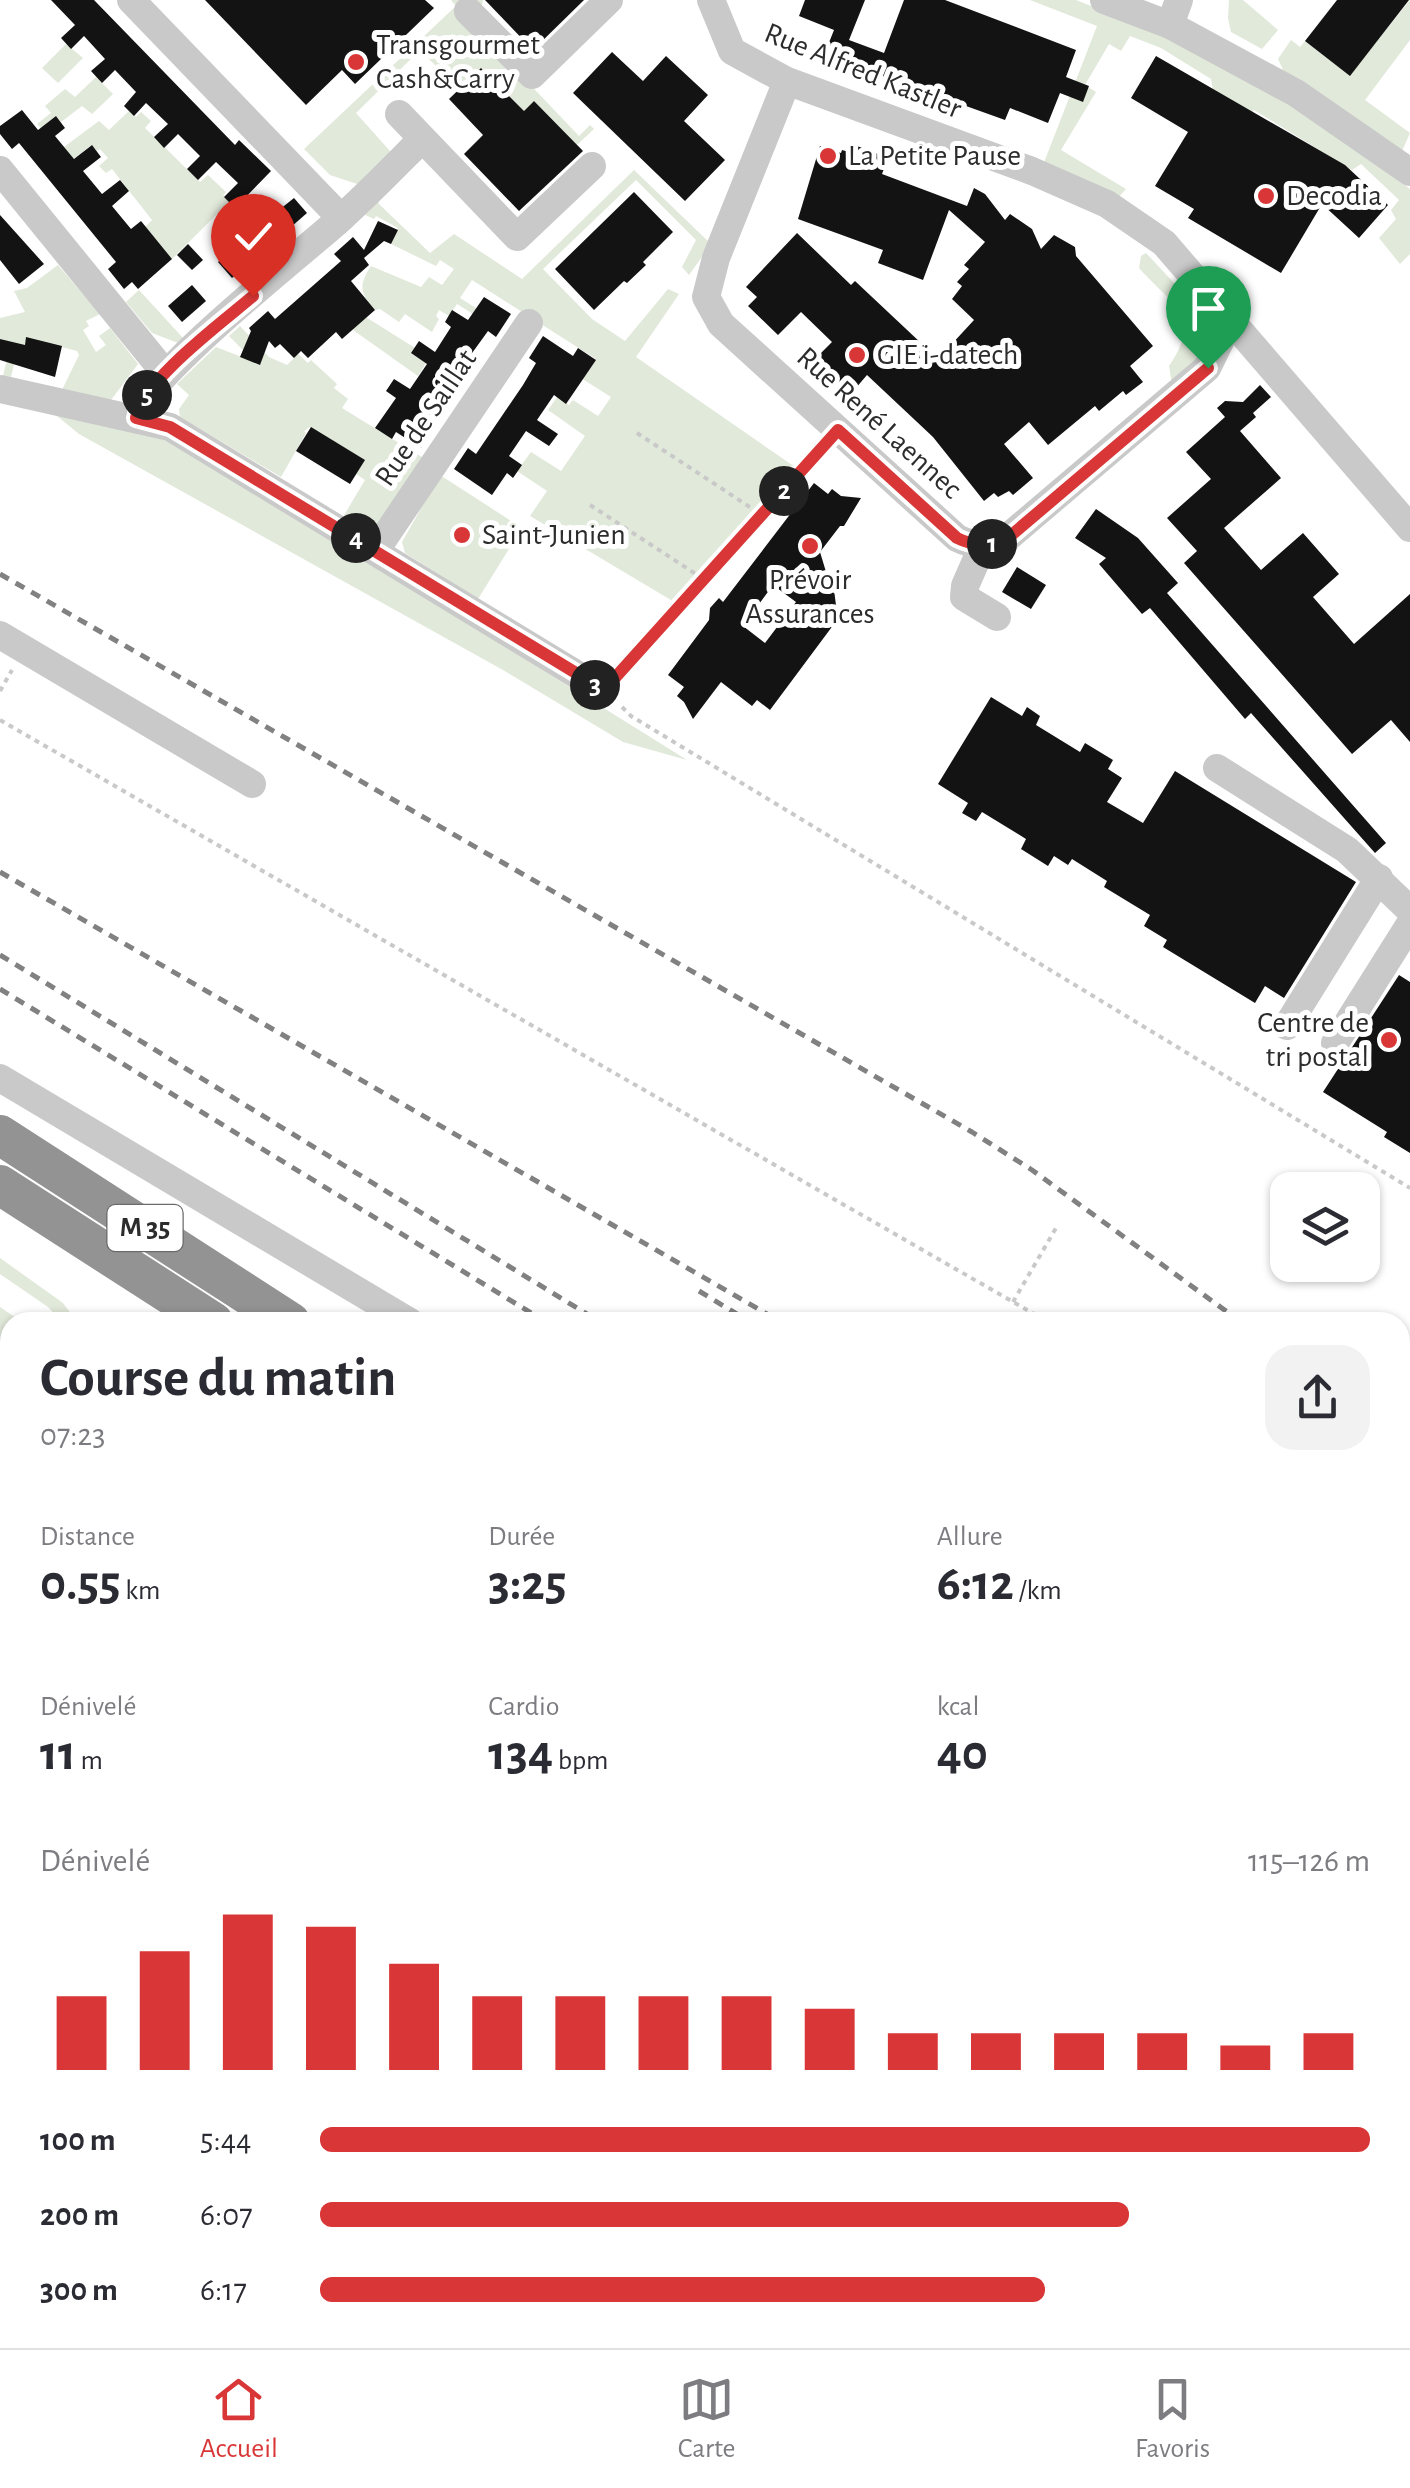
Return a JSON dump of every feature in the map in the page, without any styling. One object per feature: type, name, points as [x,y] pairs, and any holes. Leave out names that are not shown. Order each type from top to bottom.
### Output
[{"type":"highway","name":"M 35","points":[[0,1135],[274,1312]]},
{"type":"highway","name":"M 35","points":[[0,1185],[197,1312]]},
{"type":"street","points":[[131,0],[341,218]]},
{"type":"street","points":[[468,12],[532,75],[609,0]]},
{"type":"street","points":[[1104,0],[1174,13],[1410,172]]},
{"type":"street","name":"Rue Alfred Kastler","points":[[712,1],[732,52],[787,81],[1032,171],[1107,204],[1164,243],[1410,528]]},
{"type":"street","name":"Rue René Laennec","points":[[787,81],[716,258],[706,297],[721,324],[957,538],[971,545],[983,544]]},
{"type":"street","points":[[398,114],[516,237],[592,166]]},
{"type":"street","points":[[136,418],[138,407],[165,373],[341,218],[422,139]]},
{"type":"street","points":[[0,170],[165,373]]},
{"type":"street","points":[[996,617],[964,597],[964,586],[983,544],[1008,538],[1208,368],[1231,319]]},
{"type":"street","name":"Rue de Saillat","points":[[376,550],[529,323]]},
{"type":"street","points":[[0,389],[170,427],[604,690]]},
{"type":"street","points":[[0,635],[252,784]]},
{"type":"street","points":[[1217,768],[1346,850],[1409,911],[1335,1044]]},
{"type":"street","points":[[1287,1026],[1379,878]]},
{"type":"street","points":[[0,1078],[393,1312]]},
{"type":"street","points":[[1410,2337],[1410,2348]]},
{"type":"path","points":[[838,430],[604,690],[631,716],[1410,1188]]},
{"type":"path","points":[[637,433],[762,516]]},
{"type":"path","points":[[590,505],[704,580]]},
{"type":"path","points":[[0,720],[1030,1312]]},
{"type":"path","points":[[1012,1302],[1056,1228]]},
{"type":"green space","points":[[451,0],[483,0],[480,15],[461,12],[579,136],[590,125],[594,129],[577,145],[534,101],[524,111],[482,68],[459,89],[420,50],[356,113],[390,151],[389,159],[366,187],[330,175],[304,149],[456,6]]},
{"type":"green space","points":[[1030,0],[1076,0],[1159,33],[1300,110],[1346,140],[1410,189],[1410,254],[1400,264],[1379,238],[1396,219],[1391,210],[1399,200],[1361,164],[1352,170],[1254,110],[1251,113],[1213,90],[1211,79],[1161,48],[1130,36],[1121,51],[1109,44],[1085,85],[1096,92],[1061,150],[1126,189],[1115,201],[1043,165],[1097,26]]},
{"type":"green space","points":[[1229,0],[1243,0],[1278,30],[1262,49],[1231,32]]},
{"type":"green space","points":[[1410,0],[1410,40],[1365,100],[1410,133],[1402,151],[1284,72],[1278,59],[1291,40],[1300,47],[1305,41],[1350,75]]},
{"type":"green space","points":[[66,44],[83,58],[58,83],[42,68]]},
{"type":"green space","points":[[96,77],[113,94],[92,114],[82,106],[61,122],[56,116],[41,128],[37,124],[51,113],[45,106],[65,89],[75,97]]},
{"type":"green space","points":[[129,111],[136,117],[141,112],[151,121],[145,128],[200,182],[208,175],[226,192],[223,195],[229,202],[172,259],[145,227],[152,220],[112,169],[106,173],[99,166],[108,158],[100,149],[97,151],[91,145],[74,159],[64,147],[99,121],[109,130]]},
{"type":"green space","points":[[634,170],[711,244],[689,275],[682,267],[696,240],[636,180],[543,269],[592,319],[625,341],[668,289],[679,294],[636,357],[795,467],[681,606],[530,516],[547,491],[517,471],[531,452],[561,471],[585,436],[548,410],[557,397],[569,405],[573,400],[598,416],[611,397],[573,373],[596,359],[472,280],[460,298],[476,308],[473,314],[457,304],[449,316],[439,310],[432,332],[405,314],[399,322],[380,309],[375,310],[362,289],[371,266],[421,287],[429,277],[442,285],[454,269],[440,260],[436,266],[391,244],[398,228],[361,213],[377,198],[430,253],[454,234],[522,279]]},
{"type":"green space","points":[[1146,253],[1204,315],[1203,360],[1172,384],[1169,366],[1179,349],[1183,323],[1172,302],[1139,268],[1141,256]]},
{"type":"green space","points":[[58,265],[100,314],[86,321],[89,326],[83,330],[96,352],[106,345],[99,336],[110,328],[138,364],[111,400],[62,390],[79,355],[77,351],[27,338],[24,349],[18,348],[11,377],[3,376],[11,342],[0,339],[0,318],[25,312],[14,291],[27,288]]},
{"type":"green space","points":[[139,290],[183,338],[178,343],[152,333],[126,302]]},
{"type":"green space","points":[[361,314],[415,348],[412,354],[426,363],[418,376],[350,327]]},
{"type":"green space","points":[[240,326],[269,357],[287,365],[298,354],[308,363],[311,360],[348,399],[342,408],[425,459],[379,523],[361,528],[343,517],[365,480],[356,474],[364,460],[310,427],[304,431],[281,477],[180,417],[179,409],[189,395],[177,384],[216,347],[260,364],[262,357],[243,350],[229,336]]},
{"type":"green space","points":[[51,411],[173,439],[687,760],[623,742],[503,670],[79,434]]},
{"type":"green space","name":"Saint-Junien","points":[[440,475],[522,528],[478,599],[405,553],[402,542]]},
{"type":"green space","points":[[0,1258],[63,1303],[70,1312],[53,1312],[0,1274]]},
{"type":"building","points":[[51,0],[94,0],[235,145],[239,140],[271,171],[235,208],[224,197],[238,183],[216,162],[198,180],[187,169],[200,156],[178,134],[164,148],[154,137],[168,124],[146,103],[134,116],[124,106],[136,92],[115,70],[102,83],[91,71],[105,59],[84,36],[71,49],[61,38],[75,25]]},
{"type":"building","points":[[205,0],[425,0],[434,8],[355,84],[342,70],[306,105]]},
{"type":"building","points":[[485,0],[584,0],[533,50]]},
{"type":"building","points":[[805,0],[865,0],[849,40],[884,53],[904,0],[945,0],[1076,50],[1066,77],[1089,86],[1083,102],[1060,93],[1048,123],[1010,108],[1005,120],[824,55],[834,30],[799,16]]},
{"type":"building","points":[[1337,0],[1409,0],[1350,76],[1305,41]]},
{"type":"building","points":[[612,52],[643,81],[666,56],[708,95],[684,121],[725,160],[685,201],[573,93]]},
{"type":"building","points":[[1156,56],[1345,165],[1388,205],[1359,238],[1322,204],[1281,273],[1188,218],[1194,209],[1155,186],[1188,132],[1131,98]]},
{"type":"building","points":[[481,68],[524,111],[534,101],[583,151],[519,211],[464,154],[483,135],[449,99]]},
{"type":"building","points":[[22,110],[38,130],[56,116],[65,128],[55,136],[74,159],[92,145],[101,157],[83,171],[102,194],[120,180],[129,191],[112,206],[131,229],[141,221],[172,259],[138,289],[132,282],[124,289],[108,269],[116,262],[19,143],[12,149],[0,134],[0,126]]},
{"type":"building","points":[[852,144],[888,158],[882,174],[967,206],[974,188],[985,194],[1005,220],[1010,214],[1032,229],[1041,249],[1054,235],[1075,247],[1076,256],[1153,346],[1130,366],[1143,382],[1126,395],[1123,391],[1099,411],[1095,406],[1048,445],[1029,422],[1004,444],[1033,478],[1013,495],[1009,491],[998,497],[994,493],[984,501],[933,437],[867,375],[849,396],[812,362],[832,342],[801,312],[778,335],[748,306],[757,297],[746,287],[797,233],[938,359],[974,320],[952,299],[962,286],[957,282],[969,269],[964,265],[985,242],[949,210],[923,280],[878,263],[883,250],[798,219],[820,146],[841,153],[849,152]]},
{"type":"building","points":[[634,192],[673,232],[643,262],[646,265],[594,310],[555,269]]},
{"type":"building","points":[[294,198],[307,213],[283,234],[269,218]]},
{"type":"building","points":[[244,205],[258,221],[246,231],[233,215]]},
{"type":"building","points":[[0,215],[44,264],[19,284],[0,260]]},
{"type":"building","points":[[378,221],[398,230],[391,244],[384,241],[364,258],[369,265],[351,281],[375,310],[342,339],[336,332],[308,358],[301,351],[294,358],[280,344],[275,348],[269,341],[260,365],[240,357],[249,328],[268,311],[275,319],[341,261],[334,254],[353,237],[364,250]]},
{"type":"building","points":[[242,241],[256,257],[232,278],[218,262]]},
{"type":"building","points":[[188,244],[203,260],[192,270],[177,255]]},
{"type":"building","points":[[192,285],[206,301],[182,322],[168,306]]},
{"type":"building","points":[[484,297],[511,314],[496,337],[488,331],[462,367],[428,422],[435,427],[421,448],[396,432],[392,439],[375,428],[396,398],[386,391],[394,379],[410,389],[427,364],[411,353],[419,341],[435,352],[451,327],[445,322],[452,310],[468,320]]},
{"type":"building","points":[[543,336],[573,356],[578,348],[596,360],[566,404],[554,395],[537,420],[558,434],[549,446],[526,431],[509,456],[522,465],[513,478],[507,473],[492,495],[454,469],[468,448],[476,454],[523,385],[536,363],[529,358]]},
{"type":"building","points":[[26,337],[62,346],[55,377],[0,360],[0,339],[25,345]]},
{"type":"building","points":[[1260,385],[1271,397],[1240,431],[1281,478],[1224,528],[1261,570],[1303,533],[1339,574],[1313,597],[1354,644],[1410,594],[1410,742],[1391,720],[1352,754],[1184,563],[1197,551],[1167,518],[1211,479],[1186,452],[1225,417],[1217,408],[1225,401],[1243,402]]},
{"type":"building","points":[[311,427],[365,460],[350,484],[296,451]]},
{"type":"building","points":[[814,483],[828,494],[832,489],[841,496],[861,498],[844,526],[820,552],[830,585],[833,582],[840,616],[770,710],[757,700],[752,706],[721,682],[693,719],[677,696],[684,687],[668,675],[709,620],[710,608],[719,598],[723,602]],"holes":[[[773,585],[796,602],[765,643],[743,626]]]},
{"type":"building","points":[[1096,509],[1138,538],[1178,583],[1167,593],[1386,843],[1375,853],[1251,713],[1245,719],[1150,608],[1142,614],[1099,564],[1106,558],[1075,538]]},
{"type":"building","points":[[1017,567],[1046,585],[1031,609],[1002,592]]},
{"type":"building","points":[[991,697],[1022,716],[1027,707],[1040,716],[1036,725],[1080,752],[1085,743],[1113,760],[1108,769],[1122,778],[1107,802],[1143,823],[1175,771],[1356,882],[1284,998],[1265,986],[1255,1003],[1163,947],[1167,940],[1144,926],[1150,915],[1104,887],[1107,881],[1072,859],[1068,865],[1054,856],[1048,866],[1021,849],[1026,839],[982,812],[976,821],[962,813],[968,803],[938,784]]},
{"type":"building","name":"Centre de tri postal","points":[[1399,975],[1410,982],[1410,1153],[1384,1137],[1387,1132],[1323,1092]]},
{"type":"railway","points":[[0,574],[972,1132],[1032,1170],[1227,1312]]},
{"type":"railway","points":[[0,872],[764,1312]]},
{"type":"railway","points":[[0,955],[584,1312]]},
{"type":"railway","points":[[0,989],[530,1312]]},
{"type":"railway","points":[[699,1291],[734,1312]]},
{"type":"place","name":"Transgourmet Cash&Carry","points":[[356,62]]},
{"type":"place","name":"La Petite Pause","points":[[828,156]]},
{"type":"place","name":"Decodia","points":[[1266,196]]},
{"type":"place","name":"GIE i-datech","points":[[857,355]]},
{"type":"place","name":"Saint-Junien","points":[[462,535]]},
{"type":"place","name":"Prévoir Assurances","points":[[810,546]]},
{"type":"place","name":"Centre de tri postal","points":[[1389,1040]]},
{"type":"route","points":[[253,296],[165,373],[138,407],[136,418],[170,427],[604,690],[838,430],[957,538],[971,545],[990,544],[1008,538],[1208,368]]}]
